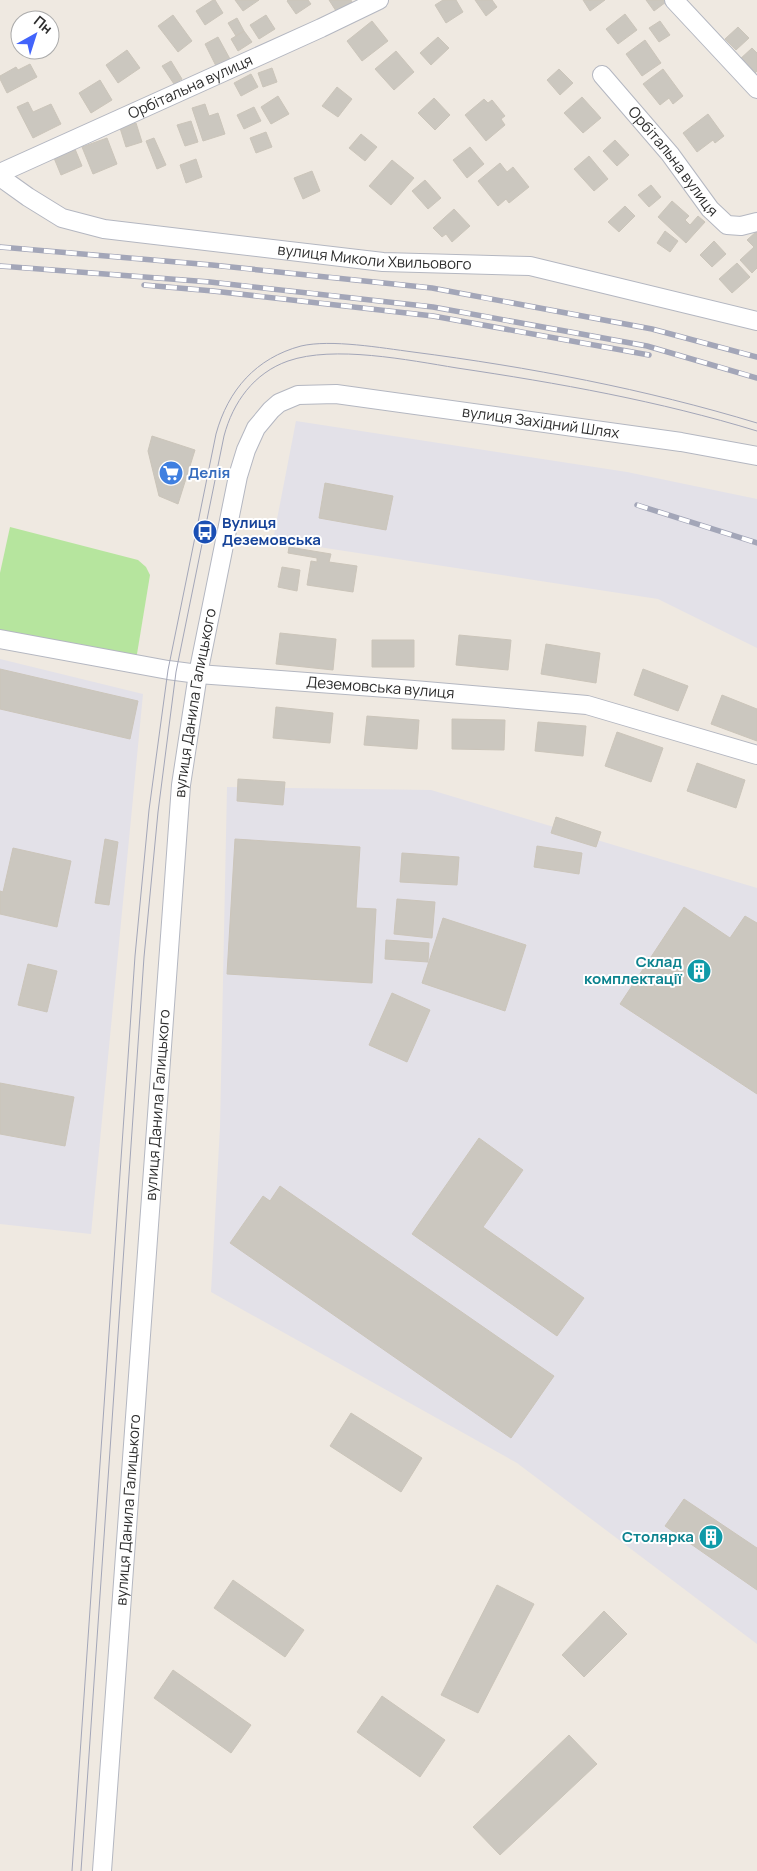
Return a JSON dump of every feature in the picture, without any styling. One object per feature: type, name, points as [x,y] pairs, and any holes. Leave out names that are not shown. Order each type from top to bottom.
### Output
[{"type":"street","name":"Орбітальна вулиця","points":[[0,175],[379,0]]},
{"type":"street","points":[[674,0],[757,90]]},
{"type":"street","name":"Орбітальна вулиця","points":[[602,75],[670,154],[710,209],[727,225],[741,226],[757,222]]},
{"type":"street","name":"вулиця Миколи Хвильового","points":[[0,175],[28,197],[62,218],[104,229],[383,262],[530,266],[757,321]]},
{"type":"street","name":"вулиця Західний Шлях","points":[[322,394],[351,396],[681,442],[757,456]]},
{"type":"street","name":"вулиця Данила Галицького","points":[[102,1871],[181,785],[198,674],[238,476],[251,438],[263,419],[279,403],[298,395],[322,394]]},
{"type":"street","name":"Деземовська вулиця","points":[[0,639],[198,674],[587,705],[757,754]]},
{"type":"shaded area","points":[[296,421],[627,472],[757,499],[757,648],[658,599],[273,540]]},
{"type":"shaded area","points":[[0,659],[143,694],[91,1234],[0,1224]]},
{"type":"shaded area","points":[[227,787],[431,790],[757,888],[757,1644],[517,1463],[211,1292],[220,1127]]},
{"type":"green space","points":[[10,527],[138,560],[146,567],[150,575],[136,660],[0,632],[0,573]]},
{"type":"building","points":[[215,0],[223,13],[205,25],[196,11]]},
{"type":"building","points":[[235,0],[259,0],[243,11]]},
{"type":"building","points":[[288,0],[308,0],[311,4],[296,14]]},
{"type":"building","points":[[329,0],[351,0],[352,2],[336,11]]},
{"type":"building","points":[[443,0],[456,0],[463,12],[446,23],[435,5]]},
{"type":"building","points":[[475,0],[492,0],[497,7],[486,16]]},
{"type":"building","points":[[583,0],[605,0],[590,11]]},
{"type":"building","points":[[646,0],[665,0],[666,2],[654,11]]},
{"type":"building","points":[[625,14],[637,30],[618,44],[606,29]]},
{"type":"building","points":[[173,15],[192,41],[178,52],[158,26]]},
{"type":"building","points":[[266,15],[275,29],[259,39],[250,25]]},
{"type":"building","points":[[237,18],[244,31],[236,36],[228,23]]},
{"type":"building","points":[[372,21],[388,41],[362,61],[347,41]]},
{"type":"building","points":[[660,21],[670,35],[659,42],[649,28]]},
{"type":"building","points":[[738,27],[749,38],[736,50],[725,39]]},
{"type":"building","points":[[244,31],[252,42],[238,51],[231,39]]},
{"type":"building","points":[[218,37],[230,59],[216,66],[205,44]]},
{"type":"building","points":[[438,37],[449,48],[431,65],[420,53]]},
{"type":"building","points":[[645,40],[661,63],[642,76],[626,54]]},
{"type":"building","points":[[752,48],[757,53],[757,71],[753,75],[739,60]]},
{"type":"building","points":[[127,50],[140,68],[118,83],[106,65]]},
{"type":"building","points":[[396,51],[414,72],[394,90],[375,69]]},
{"type":"building","points":[[171,61],[182,79],[174,84],[162,66]]},
{"type":"building","points":[[30,64],[37,77],[7,93],[0,76],[16,67],[18,70]]},
{"type":"building","points":[[272,68],[277,82],[263,87],[258,73]]},
{"type":"building","points":[[559,69],[573,83],[560,95],[547,80]]},
{"type":"building","points":[[663,69],[683,96],[673,104],[669,98],[660,105],[643,84]]},
{"type":"building","points":[[251,74],[258,87],[241,96],[234,83]]},
{"type":"building","points":[[100,80],[112,100],[91,113],[79,93]]},
{"type":"building","points":[[337,87],[352,99],[338,117],[322,106]]},
{"type":"building","points":[[278,96],[289,114],[271,124],[261,107]]},
{"type":"building","points":[[582,97],[601,118],[583,133],[564,113]]},
{"type":"building","points":[[434,98],[450,115],[435,130],[418,113]]},
{"type":"building","points":[[484,99],[488,103],[492,100],[505,116],[501,119],[505,125],[486,141],[465,115]]},
{"type":"building","points":[[28,102],[33,112],[51,104],[61,124],[33,138],[17,107]]},
{"type":"building","points":[[205,104],[209,116],[218,113],[225,134],[203,141],[192,108]]},
{"type":"building","points":[[254,107],[261,121],[244,129],[237,115]]},
{"type":"building","points":[[708,114],[724,136],[715,143],[713,140],[697,152],[683,133]]},
{"type":"building","points":[[191,121],[198,142],[185,146],[177,125]]},
{"type":"building","points":[[136,123],[142,142],[126,147],[120,128]]},
{"type":"building","points":[[266,132],[272,147],[256,153],[250,138]]},
{"type":"building","points":[[361,134],[377,147],[365,161],[349,148]]},
{"type":"building","points":[[107,138],[117,164],[93,174],[82,147]]},
{"type":"building","points":[[154,138],[166,165],[157,169],[146,141]]},
{"type":"building","points":[[615,140],[629,155],[617,166],[603,151]]},
{"type":"building","points":[[470,147],[484,164],[467,178],[453,160]]},
{"type":"building","points":[[75,149],[82,166],[61,175],[54,158]]},
{"type":"building","points":[[589,156],[608,179],[594,191],[574,169]]},
{"type":"building","points":[[196,159],[202,177],[186,183],[180,165]]},
{"type":"building","points":[[392,160],[414,178],[391,205],[369,186]]},
{"type":"building","points":[[500,163],[507,172],[513,167],[529,187],[509,203],[506,199],[498,206],[478,181]]},
{"type":"building","points":[[312,171],[320,191],[303,199],[294,178]]},
{"type":"building","points":[[425,180],[441,198],[428,209],[412,191]]},
{"type":"building","points":[[651,185],[661,197],[649,207],[638,195]]},
{"type":"building","points":[[672,201],[689,216],[685,220],[690,225],[698,216],[705,222],[686,243],[658,217]]},
{"type":"building","points":[[625,206],[635,216],[619,232],[608,222]]},
{"type":"building","points":[[454,209],[470,226],[452,242],[446,234],[442,237],[433,228]]},
{"type":"building","points":[[665,231],[678,241],[670,252],[657,243]]},
{"type":"building","points":[[757,231],[757,268],[752,273],[740,260],[754,247],[747,240]]},
{"type":"building","points":[[714,241],[726,254],[712,267],[700,255]]},
{"type":"building","points":[[737,263],[750,277],[732,293],[719,279]]},
{"type":"building","name":"Делія","points":[[152,436],[195,450],[178,504],[159,496],[148,451]]},
{"type":"building","points":[[325,483],[393,496],[386,530],[319,518]]},
{"type":"building","points":[[289,547],[331,554],[329,562],[357,566],[353,592],[307,585],[311,561],[317,562],[317,558],[288,553]]},
{"type":"building","points":[[282,567],[300,570],[297,591],[278,587]]},
{"type":"building","points":[[280,633],[336,639],[333,670],[276,664]]},
{"type":"building","points":[[459,635],[511,640],[508,670],[456,665]]},
{"type":"building","points":[[372,640],[414,640],[414,667],[372,667]]},
{"type":"building","points":[[546,644],[600,653],[596,683],[541,674]]},
{"type":"building","points":[[0,669],[138,701],[130,739],[0,709]]},
{"type":"building","points":[[643,669],[688,686],[678,711],[634,695]]},
{"type":"building","points":[[722,695],[757,709],[757,741],[711,724]]},
{"type":"building","points":[[276,707],[333,713],[330,743],[273,738]]},
{"type":"building","points":[[367,716],[419,720],[417,749],[364,745]]},
{"type":"building","points":[[452,719],[505,720],[504,750],[452,749]]},
{"type":"building","points":[[538,722],[586,726],[583,756],[535,751]]},
{"type":"building","points":[[617,732],[663,748],[651,782],[605,766]]},
{"type":"building","points":[[697,763],[745,780],[736,808],[687,791]]},
{"type":"building","points":[[238,779],[285,782],[283,805],[237,801]]},
{"type":"building","points":[[556,817],[601,832],[596,847],[551,833]]},
{"type":"building","points":[[105,839],[118,842],[109,905],[95,903]]},
{"type":"building","points":[[235,839],[360,847],[356,908],[376,909],[372,983],[227,974]]},
{"type":"building","points":[[537,846],[582,853],[579,874],[534,867]]},
{"type":"building","points":[[13,848],[71,861],[57,927],[0,914],[0,891],[3,892]]},
{"type":"building","points":[[402,853],[459,857],[457,885],[400,882]]},
{"type":"building","points":[[397,899],[435,902],[432,938],[394,934]]},
{"type":"building","name":"Склад комплектації","points":[[684,907],[730,938],[745,916],[757,923],[757,1094],[620,1004]]},
{"type":"building","points":[[443,918],[526,945],[505,1011],[422,983]]},
{"type":"building","points":[[386,940],[429,943],[428,962],[385,959]]},
{"type":"building","points":[[28,964],[57,971],[47,1012],[18,1005]]},
{"type":"building","points":[[392,993],[430,1010],[407,1062],[369,1045]]},
{"type":"building","points":[[0,1083],[74,1097],[65,1146],[0,1134]]},
{"type":"building","points":[[479,1138],[523,1170],[483,1227],[584,1298],[557,1336],[412,1234]]},
{"type":"building","points":[[280,1186],[554,1376],[511,1438],[230,1243],[263,1196],[270,1201]]},
{"type":"building","points":[[351,1413],[422,1458],[401,1492],[330,1446]]},
{"type":"building","name":"Столярка","points":[[684,1499],[757,1548],[757,1590],[665,1526]]},
{"type":"building","points":[[233,1580],[304,1630],[285,1657],[214,1608]]},
{"type":"building","points":[[497,1585],[534,1604],[478,1713],[441,1695]]},
{"type":"building","points":[[604,1611],[627,1634],[584,1677],[562,1655]]},
{"type":"building","points":[[173,1670],[251,1725],[231,1753],[154,1698]]},
{"type":"building","points":[[382,1696],[445,1740],[420,1777],[357,1732]]},
{"type":"building","points":[[569,1735],[597,1764],[500,1855],[473,1827]]},
{"type":"tram line","points":[[72,1871],[135,956],[149,810],[168,670],[216,434],[228,403],[246,378],[270,359],[285,351],[301,346],[327,343],[372,346],[543,372],[672,400],[757,423]]},
{"type":"tram line","points":[[81,1871],[144,957],[158,812],[176,672],[224,436],[233,412],[239,400],[255,381],[276,366],[306,356],[349,354],[416,361],[533,380],[646,402],[757,431]]},
{"type":"railway","points":[[0,247],[212,265],[432,288],[652,329],[757,357]]},
{"type":"railway","points":[[0,266],[210,282],[433,307],[647,346],[757,378]]},
{"type":"railway","points":[[144,285],[433,316],[649,355]]},
{"type":"railway","points":[[637,505],[757,543]]},
{"type":"place","name":"Делія","points":[[171,473]]},
{"type":"place","name":"Вулиця Деземовська","points":[[205,532]]},
{"type":"place","name":"Склад комплектації","points":[[699,971]]},
{"type":"place","name":"Столярка","points":[[711,1537]]}]
